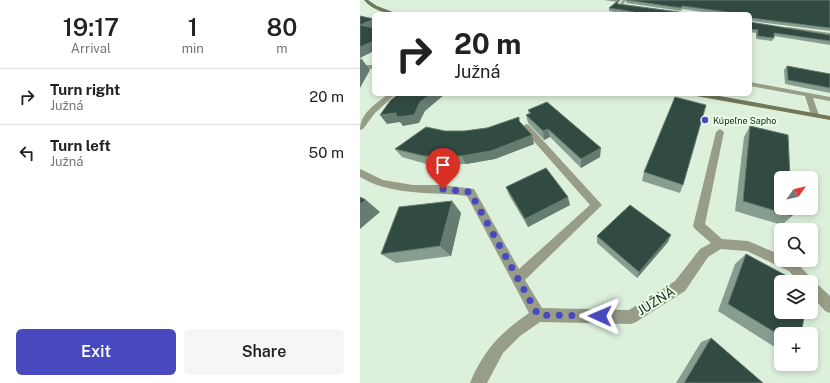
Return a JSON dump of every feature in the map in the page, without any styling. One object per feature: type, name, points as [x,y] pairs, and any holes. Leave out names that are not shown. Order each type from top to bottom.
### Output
[{"type":"street","points":[[366,0],[375,6],[391,12]]},
{"type":"street","points":[[625,0],[620,4],[674,12]]},
{"type":"street","points":[[779,27],[830,35]]},
{"type":"street","points":[[360,67],[372,67]]},
{"type":"street","points":[[752,84],[830,99]]},
{"type":"street","points":[[808,95],[815,115]]},
{"type":"street","points":[[360,126],[372,111],[390,96]]},
{"type":"street","points":[[707,96],[830,118]]},
{"type":"street","points":[[518,278],[597,205],[526,127]]},
{"type":"street","points":[[720,132],[699,226],[720,244],[748,246],[793,267],[800,275]]},
{"type":"street","points":[[360,173],[381,183],[413,189],[443,189],[470,192],[538,315],[515,331],[498,348],[478,383]]},
{"type":"street","name":"JUŽNÁ","points":[[538,315],[631,317],[680,286],[704,253],[720,244]]},
{"type":"street","points":[[818,293],[830,306]]},
{"type":"building","points":[[619,0],[617,3],[618,4],[679,12],[634,12],[609,8]]},
{"type":"building","points":[[626,0],[830,0],[830,28],[752,18],[752,12],[727,12],[682,6],[681,8]]},
{"type":"building","points":[[360,16],[372,19],[372,20],[360,25]]},
{"type":"building","points":[[752,22],[830,35],[830,41],[774,33],[774,38],[757,36],[758,30],[752,29]]},
{"type":"building","points":[[360,25],[372,28],[372,42],[360,47]]},
{"type":"building","points":[[787,66],[830,74],[830,88],[788,80]]},
{"type":"building","points":[[396,96],[428,96],[420,102],[414,115],[397,117],[396,113],[380,115],[390,101]]},
{"type":"building","points":[[675,97],[706,105],[683,185],[644,172]]},
{"type":"building","points":[[547,102],[601,148],[581,159],[548,129],[543,131],[526,115],[531,113],[528,110]]},
{"type":"building","points":[[519,117],[519,121],[532,135],[491,151],[461,156],[424,156],[395,149],[426,127],[445,131],[464,131],[487,128]]},
{"type":"building","points":[[750,126],[788,135],[790,171],[774,171],[774,210],[743,201]]},
{"type":"building","points":[[546,168],[568,197],[525,219],[506,187]]},
{"type":"building","points":[[360,197],[366,200],[360,204]]},
{"type":"building","points":[[452,201],[440,246],[381,254],[399,207]]},
{"type":"building","points":[[630,205],[671,235],[639,272],[597,236]]},
{"type":"building","points":[[746,254],[785,275],[774,275],[774,319],[804,319],[802,327],[774,327],[774,332],[728,304]]},
{"type":"building","points":[[711,338],[763,383],[684,383]]},
{"type":"place","name":"Kúpeľne Sapho","points":[[705,120]]},
{"type":"route","points":[[443,189],[470,192],[538,315],[600,316]]}]
